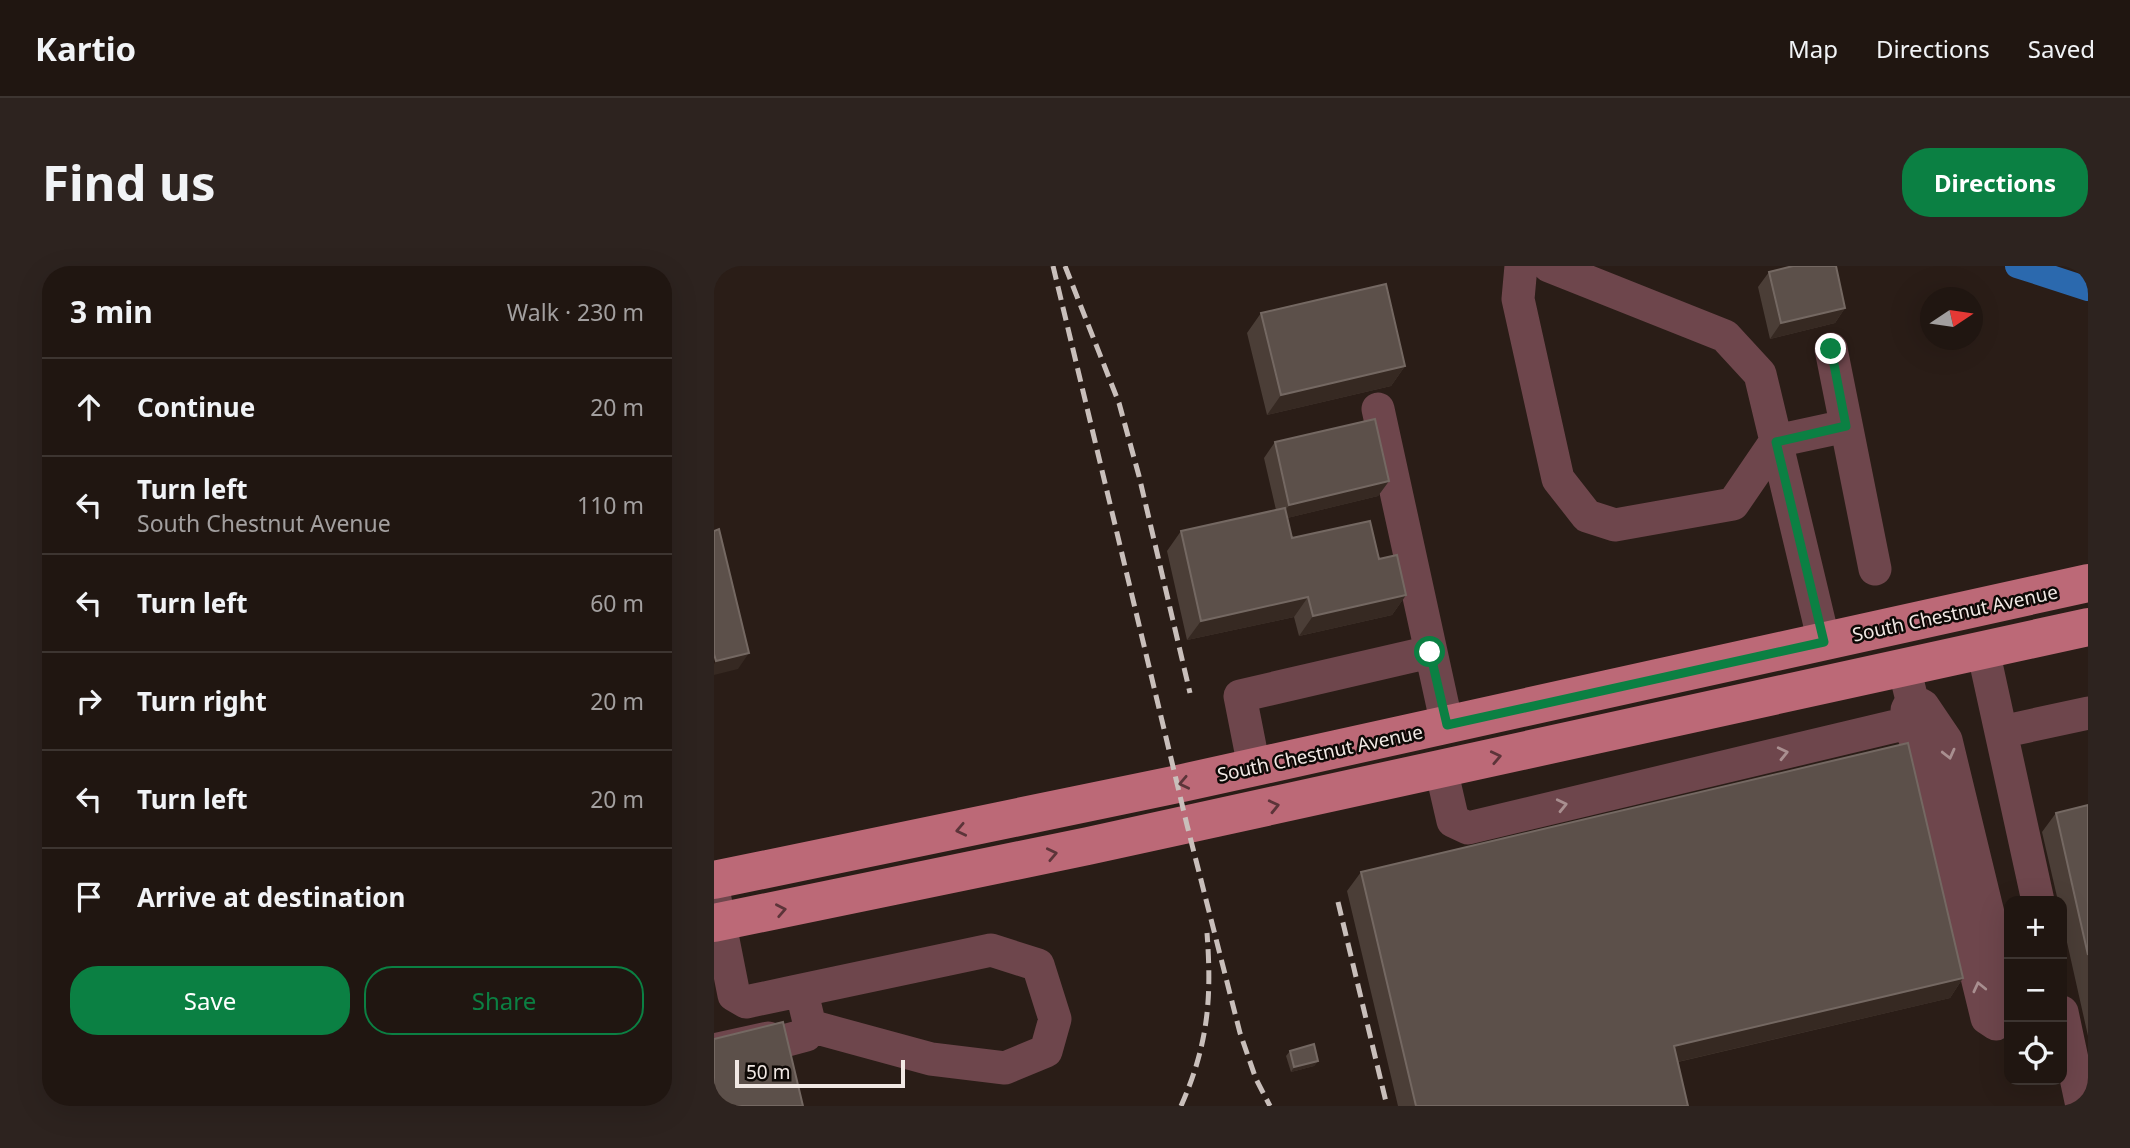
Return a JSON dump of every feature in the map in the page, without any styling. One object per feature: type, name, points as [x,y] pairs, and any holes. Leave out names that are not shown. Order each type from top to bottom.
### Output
[{"type":"main road","name":"South Chestnut Avenue","points":[[714,880],[936,836],[2088,583]]},
{"type":"main road","points":[[716,913],[1088,846],[1441,769],[1908,697],[1983,650],[2088,627]]},
{"type":"lane","points":[[1521,266],[1518,299],[1558,479],[1587,516],[1615,525],[1733,504],[1776,442],[1846,426]]},
{"type":"lane","points":[[1549,266],[1725,336],[1760,374],[1824,642]]},
{"type":"lane","points":[[1831,349],[1875,569]]},
{"type":"lane","points":[[1378,409],[1447,725]]},
{"type":"lane","points":[[1983,650],[2037,896]]},
{"type":"lane","points":[[1254,767],[1240,696],[1430,652]]},
{"type":"lane","points":[[1441,769],[1453,821],[1468,828],[1908,697],[1923,706],[1946,740],[2009,1000],[2004,1018],[1996,1024],[1987,1018],[1908,697]]},
{"type":"lane","points":[[2001,732],[2088,713]]},
{"type":"lane","points":[[716,913],[734,995],[746,1002],[991,950],[1038,965],[1055,1019],[1046,1051],[1005,1068],[931,1059],[810,1027]]},
{"type":"lane","points":[[714,1050],[768,1038],[780,1042],[806,1035],[810,1027],[803,997],[793,992]]},
{"type":"lane","points":[[2064,1022],[2082,1106]]},
{"type":"building","points":[[1793,266],[1836,266],[1845,308],[1781,323],[1769,272]]},
{"type":"building","points":[[1386,284],[1405,366],[1281,395],[1261,313]]},
{"type":"building","points":[[1375,419],[1389,481],[1289,505],[1275,442]]},
{"type":"building","points":[[1285,508],[1292,538],[1370,521],[1379,559],[1397,555],[1406,595],[1313,616],[1308,597],[1201,621],[1181,531]]},
{"type":"building","points":[[719,529],[749,653],[716,661],[714,531]]},
{"type":"building","points":[[1908,743],[1963,978],[1674,1046],[1688,1106],[1416,1106],[1361,872]]},
{"type":"building","points":[[2088,805],[2088,955],[2056,813]]},
{"type":"building","points":[[783,1022],[803,1106],[714,1106],[714,1039]]},
{"type":"building","points":[[1314,1044],[1318,1061],[1294,1067],[1290,1051]]},
{"type":"waterway","points":[[2017,266],[2088,289]]},
{"type":"railway","points":[[1053,266],[1187,825],[1240,1033],[1256,1079],[1270,1106]]},
{"type":"railway","points":[[1065,266],[1119,403],[1190,693]]},
{"type":"railway","points":[[1338,902],[1387,1106]]},
{"type":"railway","points":[[1181,1106],[1197,1063],[1206,1021],[1209,979],[1207,933]]},
{"type":"route","points":[[1430,652],[1447,725],[1824,642],[1776,442],[1846,426],[1831,349]]}]
